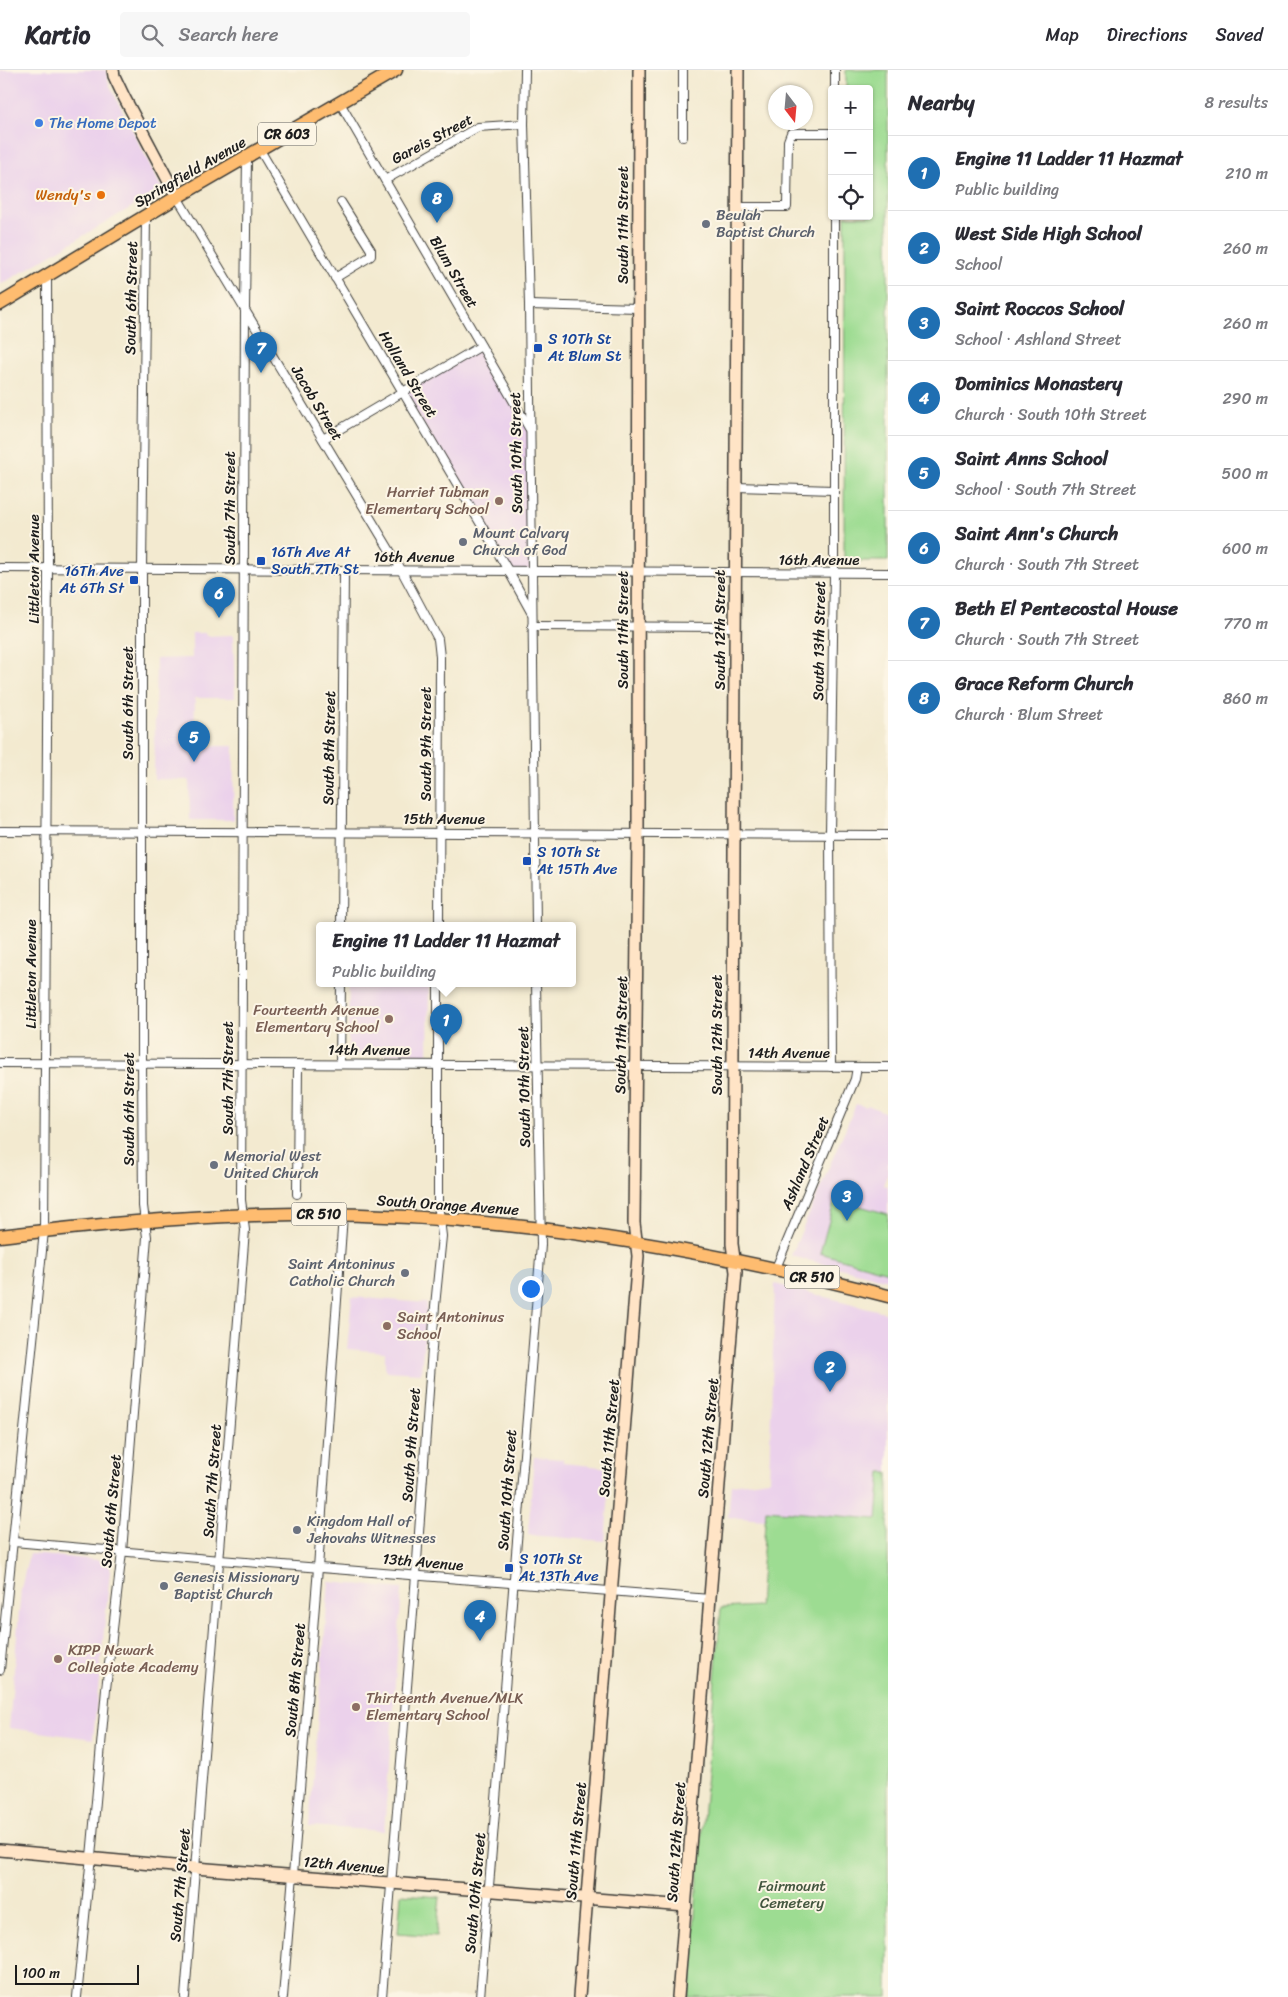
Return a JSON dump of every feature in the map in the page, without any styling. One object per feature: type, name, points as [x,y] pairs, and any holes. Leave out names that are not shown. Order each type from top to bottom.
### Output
[{"type":"main road","name":"Springfield Avenue","points":[[0,304],[396,70]]},
{"type":"main road","name":"South Orange Avenue","points":[[0,1236],[146,1221],[243,1215],[343,1215],[440,1220],[540,1229],[637,1241],[776,1268],[888,1296]]},
{"type":"street","points":[[113,70],[124,97],[177,198]]},
{"type":"street","name":"South 10th Street","points":[[525,70],[524,124],[529,305],[536,922]]},
{"type":"street","name":"South 11th Street","points":[[579,1997],[638,1256],[634,1223],[638,834],[639,70]]},
{"type":"street","points":[[683,70],[683,138]]},
{"type":"street","name":"South 12th Street","points":[[678,1997],[736,1272],[732,1244],[732,1066],[738,70]]},
{"type":"street","points":[[835,70],[835,85]]},
{"type":"street","name":"Blum Street","points":[[340,103],[530,430]]},
{"type":"street","name":"Gareis Street","points":[[384,180],[478,127],[524,124]]},
{"type":"street","points":[[737,207],[787,207],[788,141],[791,133],[828,134]]},
{"type":"street","name":"Holland Street","points":[[260,150],[532,614]]},
{"type":"street","name":"South 7th Street","points":[[185,1997],[246,1230],[241,1200],[247,157]]},
{"type":"street","name":"Jacob Street","points":[[177,198],[402,571]]},
{"type":"street","points":[[336,278],[371,256],[371,250],[341,202]]},
{"type":"street","name":"South 6th Street","points":[[77,1997],[106,1689],[122,1552],[147,1237],[143,1206],[142,1063],[142,569],[146,216]]},
{"type":"street","name":"South 13th Street","points":[[831,1067],[830,834],[834,573],[834,220]]},
{"type":"street","name":"Littleton Avenue","points":[[0,1670],[4,1596],[14,1542],[44,1231],[48,569],[47,276]]},
{"type":"street","points":[[529,305],[638,308]]},
{"type":"street","points":[[323,439],[481,346]]},
{"type":"street","points":[[736,487],[833,490]]},
{"type":"street","name":"16th Avenue","points":[[0,568],[888,573]]},
{"type":"street","name":"South 8th Street","points":[[341,922],[344,571]]},
{"type":"street","name":"South 9th Street","points":[[402,571],[438,639],[440,657],[439,922]]},
{"type":"street","points":[[532,626],[735,628]]},
{"type":"street","name":"15th Avenue","points":[[0,831],[888,835]]},
{"type":"street","points":[[340,1064],[341,987]]},
{"type":"street","name":"South 9th Street","points":[[382,1997],[442,1236],[438,1203],[438,987]]},
{"type":"street","name":"South 10th Street","points":[[480,1997],[540,1245],[536,987]]},
{"type":"street","name":"14th Avenue","points":[[0,1063],[888,1067]]},
{"type":"street","points":[[297,1194],[298,1064]]},
{"type":"street","name":"Ashland Street","points":[[776,1268],[855,1079],[857,1067]]},
{"type":"street","name":"South 8th Street","points":[[283,1997],[318,1568],[343,1215]]},
{"type":"street","name":"13th Avenue","points":[[14,1542],[710,1599]]},
{"type":"street","name":"12th Avenue","points":[[0,1850],[195,1868],[686,1906]]},
{"type":"shaded area","points":[[0,70],[106,70],[109,84],[162,189],[0,285]]},
{"type":"shaded area","name":"Harriet Tubman Elementary School","points":[[481,347],[529,431],[530,571],[510,571],[404,393]]},
{"type":"shaded area","points":[[192,633],[205,633],[206,636],[233,635],[235,698],[195,698],[194,746],[234,746],[233,820],[190,820],[189,780],[154,779],[156,659],[192,658]]},
{"type":"shaded area","name":"Fourteenth Avenue Elementary School","points":[[349,987],[429,987],[428,1055],[348,1054]]},
{"type":"shaded area","points":[[856,1104],[866,1107],[868,1105],[888,1114],[888,1173],[883,1185],[888,1186],[888,1280],[791,1256]]},
{"type":"shaded area","points":[[775,1284],[888,1313],[888,1472],[881,1472],[877,1519],[767,1510],[765,1520],[728,1517],[731,1485],[769,1480]]},
{"type":"shaded area","name":"Saint Antoninus School","points":[[352,1297],[427,1303],[421,1373],[385,1371],[385,1352],[347,1349]]},
{"type":"shaded area","points":[[534,1457],[563,1459],[563,1463],[611,1468],[605,1541],[528,1535]]},
{"type":"shaded area","name":"KIPP Newark Collegiate Academy","points":[[29,1554],[111,1561],[93,1739],[9,1728],[21,1589]]},
{"type":"shaded area","name":"Thirteenth Avenue/MLK Elementary School","points":[[329,1582],[402,1589],[384,1831],[309,1826]]},
{"type":"green space","points":[[846,70],[888,70],[888,561],[844,561],[845,220],[873,220],[873,85],[846,85]]},
{"type":"green space","points":[[835,1199],[888,1214],[888,1272],[820,1253]]},
{"type":"green space","name":"Fairmount Cemetery","points":[[881,1472],[888,1472],[888,1997],[688,1997],[721,1608],[759,1606],[766,1510],[877,1519]]},
{"type":"green space","points":[[401,1894],[440,1897],[436,1936],[398,1933]]},
{"type":"place","name":"The Home Depot","points":[[39,123]]},
{"type":"place","name":"Wendy's","points":[[101,195]]},
{"type":"place","name":"Grace Reform Church","points":[[437,223]]},
{"type":"place","name":"Beulah Baptist Church","points":[[706,224]]},
{"type":"place","name":"S 10Th St At Blum St","points":[[538,348]]},
{"type":"place","name":"Beth El Pentecostal House","points":[[261,373]]},
{"type":"place","name":"Harriet Tubman Elementary School","points":[[499,501]]},
{"type":"place","name":"Mount Calvary Church of God","points":[[463,542]]},
{"type":"place","name":"16Th Ave At South 7Th St","points":[[261,561]]},
{"type":"place","name":"16Th Ave At 6Th St","points":[[134,580]]},
{"type":"place","name":"Saint Ann's Church","points":[[219,618]]},
{"type":"place","name":"Saint Anns School","points":[[194,762]]},
{"type":"place","name":"S 10Th St At 15Th Ave","points":[[527,861]]},
{"type":"place","name":"Fourteenth Avenue Elementary School","points":[[389,1019]]},
{"type":"place","name":"Engine 11 Ladder 11 Hazmat","points":[[446,1045]]},
{"type":"place","name":"Memorial West United Church","points":[[214,1165]]},
{"type":"place","name":"Saint Roccos School","points":[[847,1221]]},
{"type":"place","name":"Saint Antoninus Catholic Church","points":[[405,1273]]},
{"type":"place","name":"Saint Antoninus School","points":[[387,1326]]},
{"type":"place","name":"West Side High School","points":[[830,1392]]},
{"type":"place","name":"Kingdom Hall of Jehovahs Witnesses","points":[[297,1530]]},
{"type":"place","name":"S 10Th St At 13Th Ave","points":[[509,1568]]},
{"type":"place","name":"Genesis Missionary Baptist Church","points":[[164,1586]]},
{"type":"place","name":"Dominics Monastery","points":[[480,1641]]},
{"type":"place","name":"KIPP Newark Collegiate Academy","points":[[58,1659]]},
{"type":"place","name":"Thirteenth Avenue/MLK Elementary School","points":[[356,1707]]}]
